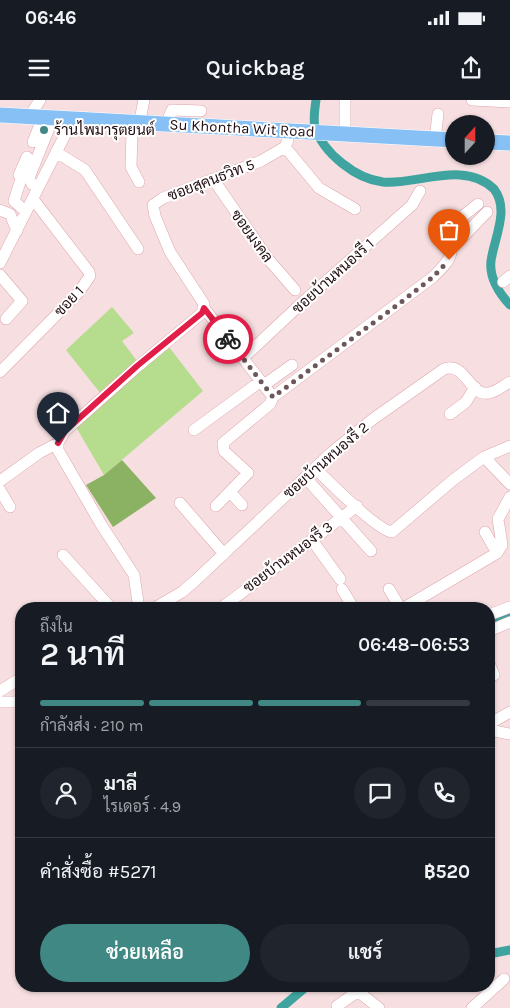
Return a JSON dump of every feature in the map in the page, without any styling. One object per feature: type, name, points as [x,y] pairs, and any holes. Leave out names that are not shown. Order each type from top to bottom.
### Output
[{"type":"main road","name":"Su Khontha Wit Road","points":[[0,115],[68,129],[136,129],[166,124],[201,112],[321,138],[445,148]]},
{"type":"main road","name":"Su Khontha Wit Road","points":[[0,125],[39,124],[136,129],[287,144],[345,134],[445,140]]},
{"type":"main road","points":[[495,142],[510,143]]},
{"type":"main road","points":[[495,151],[510,152]]},
{"type":"street","points":[[38,188],[32,184],[29,178],[39,124],[40,100]]},
{"type":"street","points":[[140,182],[131,167],[136,129],[144,100]]},
{"type":"street","points":[[345,100],[345,134]]},
{"type":"street","points":[[472,100],[510,102]]},
{"type":"street","points":[[435,139],[438,114]]},
{"type":"street","points":[[33,142],[39,124]]},
{"type":"street","points":[[0,263],[68,129]]},
{"type":"street","points":[[287,144],[319,188],[355,209]]},
{"type":"street","name":"ซอยสุคนธวิท 5","points":[[204,308],[170,252],[153,211],[153,205],[163,198],[260,161],[287,144]]},
{"type":"street","points":[[56,152],[85,170],[138,249]]},
{"type":"street","points":[[26,212],[14,201],[27,157]]},
{"type":"street","name":"ซอยมงคล","points":[[213,179],[269,260],[295,290]]},
{"type":"street","name":"ซอยบ้านหนองรี 1","points":[[243,358],[412,205],[420,191]]},
{"type":"street","name":"ซอย 1","points":[[0,372],[78,292],[90,276],[90,272],[33,199]]},
{"type":"street","points":[[453,246],[449,232],[453,224],[478,204]]},
{"type":"street","points":[[0,210],[10,214],[16,231]]},
{"type":"street","points":[[216,506],[248,473],[224,451],[223,443],[270,404],[273,397],[433,277],[449,260],[453,246],[487,212]]},
{"type":"street","points":[[0,275],[22,301],[6,319]]},
{"type":"street","points":[[0,482],[34,457],[58,443],[65,431],[137,366],[202,313],[204,308],[273,397]]},
{"type":"street","points":[[194,430],[262,383],[292,365]]},
{"type":"street","name":"ซอยบ้านหนองรี 2","points":[[165,602],[182,592],[315,468],[373,420],[444,369],[454,367],[460,370],[474,387]]},
{"type":"street","points":[[450,414],[466,402],[474,387],[479,392],[490,393],[510,382]]},
{"type":"street","points":[[58,443],[58,450],[94,514],[132,570],[136,581],[138,602]]},
{"type":"street","points":[[315,468],[384,530],[392,532],[453,480],[484,457],[510,446]]},
{"type":"street","points":[[484,457],[510,484]]},
{"type":"street","points":[[305,477],[371,551]]},
{"type":"street","points":[[0,490],[10,506]]},
{"type":"street","points":[[230,492],[242,505]]},
{"type":"street","points":[[414,602],[498,553],[502,545],[498,519],[510,497]]},
{"type":"street","points":[[180,502],[224,554]]},
{"type":"street","name":"ซอยบ้านหนองรี 3","points":[[229,602],[357,506]]},
{"type":"street","points":[[485,532],[498,553]]},
{"type":"street","points":[[312,540],[341,584],[350,602]]},
{"type":"street","points":[[63,555],[106,602]]},
{"type":"street","points":[[389,589],[397,602]]},
{"type":"street","points":[[495,613],[510,608]]},
{"type":"street","points":[[495,629],[509,624]]},
{"type":"street","points":[[0,692],[15,682]]},
{"type":"street","points":[[0,702],[15,702]]},
{"type":"street","points":[[495,721],[510,712]]},
{"type":"street","points":[[495,731],[510,734]]},
{"type":"street","points":[[495,987],[504,979]]},
{"type":"street","points":[[337,1006],[351,992]]},
{"type":"street","points":[[358,992],[379,1008]]},
{"type":"street","points":[[472,1008],[490,992]]},
{"type":"green space","points":[[112,307],[134,333],[122,341],[137,361],[101,394],[66,350]]},
{"type":"green space","points":[[169,347],[203,391],[104,475],[76,427]]},
{"type":"green space","points":[[122,460],[156,498],[113,527],[86,485],[104,475]]},
{"type":"waterway","points":[[316,100],[314,124],[319,137],[333,155],[362,176],[383,182],[440,176],[469,176],[482,180],[494,189],[499,197],[501,215],[491,267],[493,279],[510,305]]},
{"type":"waterway","points":[[495,621],[510,615]]},
{"type":"waterway","points":[[495,953],[510,950]]},
{"type":"waterway","points":[[281,1008],[300,992]]},
{"type":"way so far","points":[[228,339],[273,397],[400,303],[433,277],[449,260]]},
{"type":"place","name":"ร้านไพมารุตยนต์","points":[[44,130]]},
{"type":"route","points":[[58,443],[65,431],[137,366],[202,313],[204,308],[228,339]]}]
